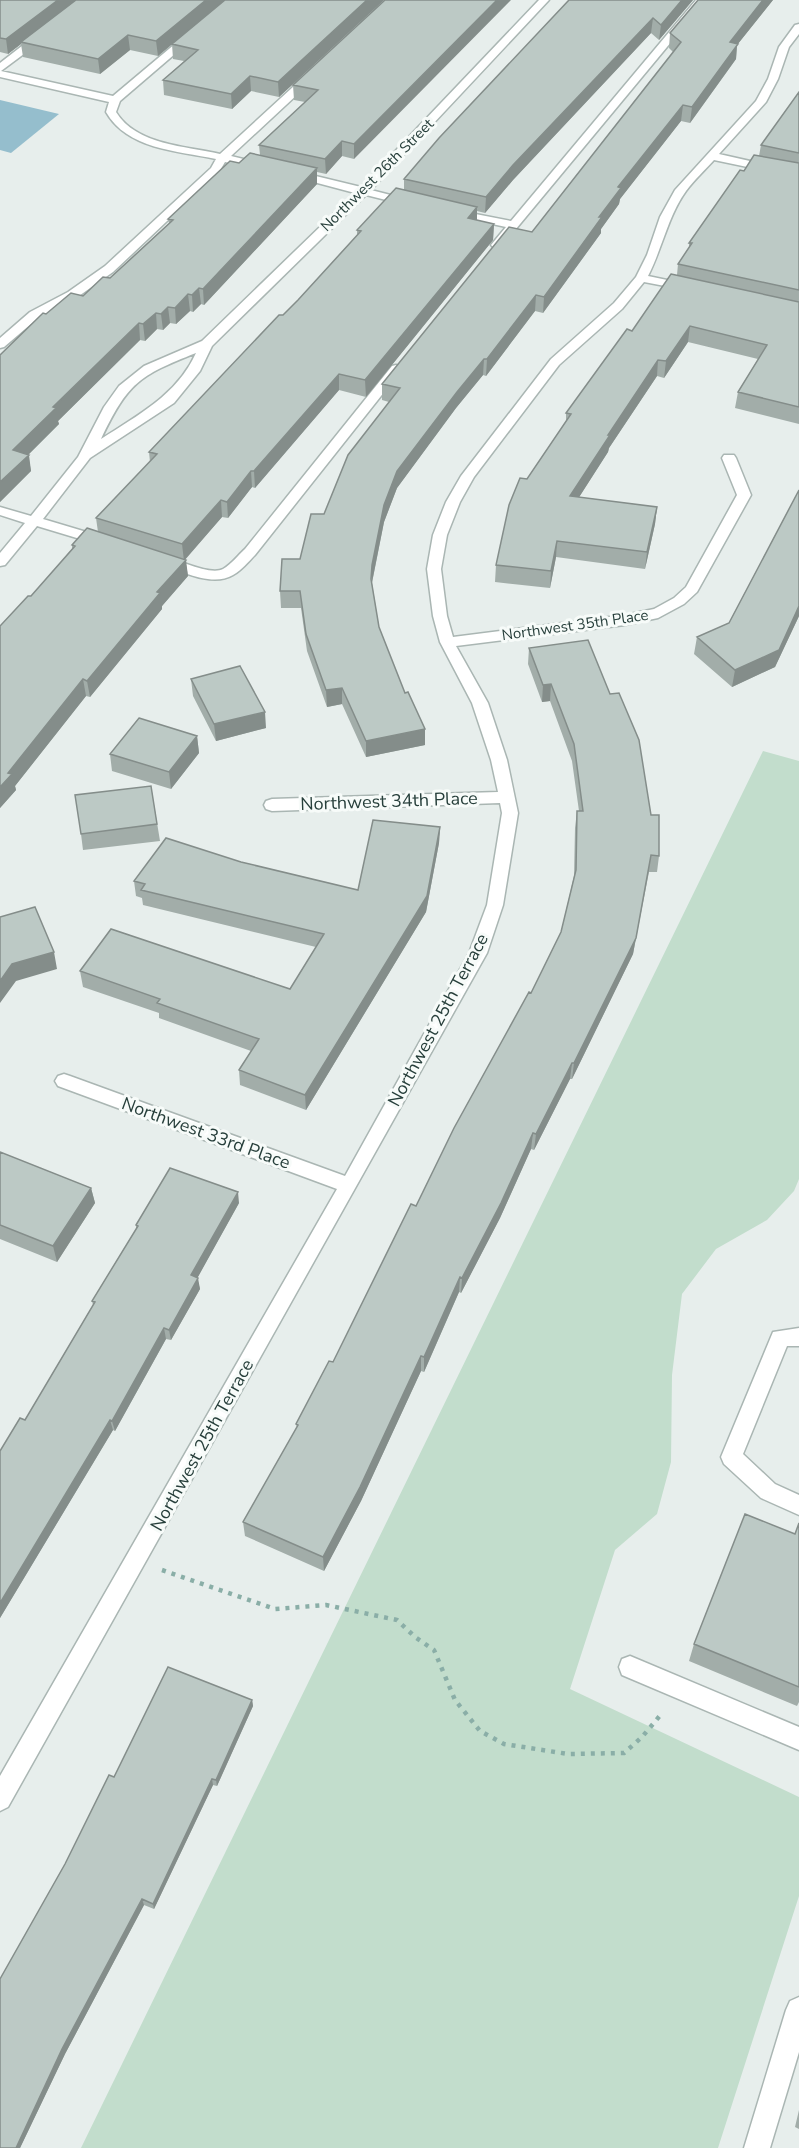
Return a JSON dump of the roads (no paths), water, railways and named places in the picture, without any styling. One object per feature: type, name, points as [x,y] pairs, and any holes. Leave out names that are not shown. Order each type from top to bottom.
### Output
[{"type":"street","name":"Northwest 26th Street","points":[[85,456],[169,400],[194,371],[206,345],[362,191],[544,0]]},
{"type":"street","points":[[484,260],[701,0]]},
{"type":"street","name":"Northwest 25th Terrace","points":[[0,1798],[349,1185],[477,953],[495,905],[510,813],[507,796],[499,760],[480,703],[447,642],[440,616],[434,569],[440,535],[453,502],[468,476],[555,362],[618,306],[641,278],[653,255],[666,217],[681,190],[761,102],[792,48],[799,27]]},
{"type":"street","points":[[199,29],[115,100],[111,112],[118,123],[129,133],[151,142],[336,182],[419,205]]},
{"type":"street","points":[[0,68],[46,33]]},
{"type":"street","points":[[0,344],[34,315],[72,295],[109,269],[215,170],[222,158],[321,66]]},
{"type":"street","points":[[0,74],[115,100]]},
{"type":"street","points":[[711,156],[799,175]]},
{"type":"street","points":[[441,210],[514,225]]},
{"type":"street","points":[[641,278],[701,291]]},
{"type":"street","name":"Northwest 26th Street","points":[[0,562],[85,456],[110,404],[132,380],[151,368],[206,345]]},
{"type":"street","points":[[148,555],[213,576],[224,574],[235,567],[250,552],[401,362]]},
{"type":"street","name":"Northwest 35th Place","points":[[447,642],[625,620],[658,613],[679,602],[692,589],[744,495],[729,458]]},
{"type":"street","points":[[0,511],[116,546]]},
{"type":"street","name":"Northwest 34th Place","points":[[272,805],[507,796]]},
{"type":"street","name":"Northwest 33rd Place","points":[[64,1081],[349,1185]]},
{"type":"street","points":[[799,1337],[780,1338],[731,1456],[768,1491],[799,1505]]},
{"type":"street","points":[[630,1667],[799,1739]]},
{"type":"street","points":[[757,2148],[799,2010]]},
{"type":"water","points":[[0,100],[59,114],[11,153],[0,150]]}]
